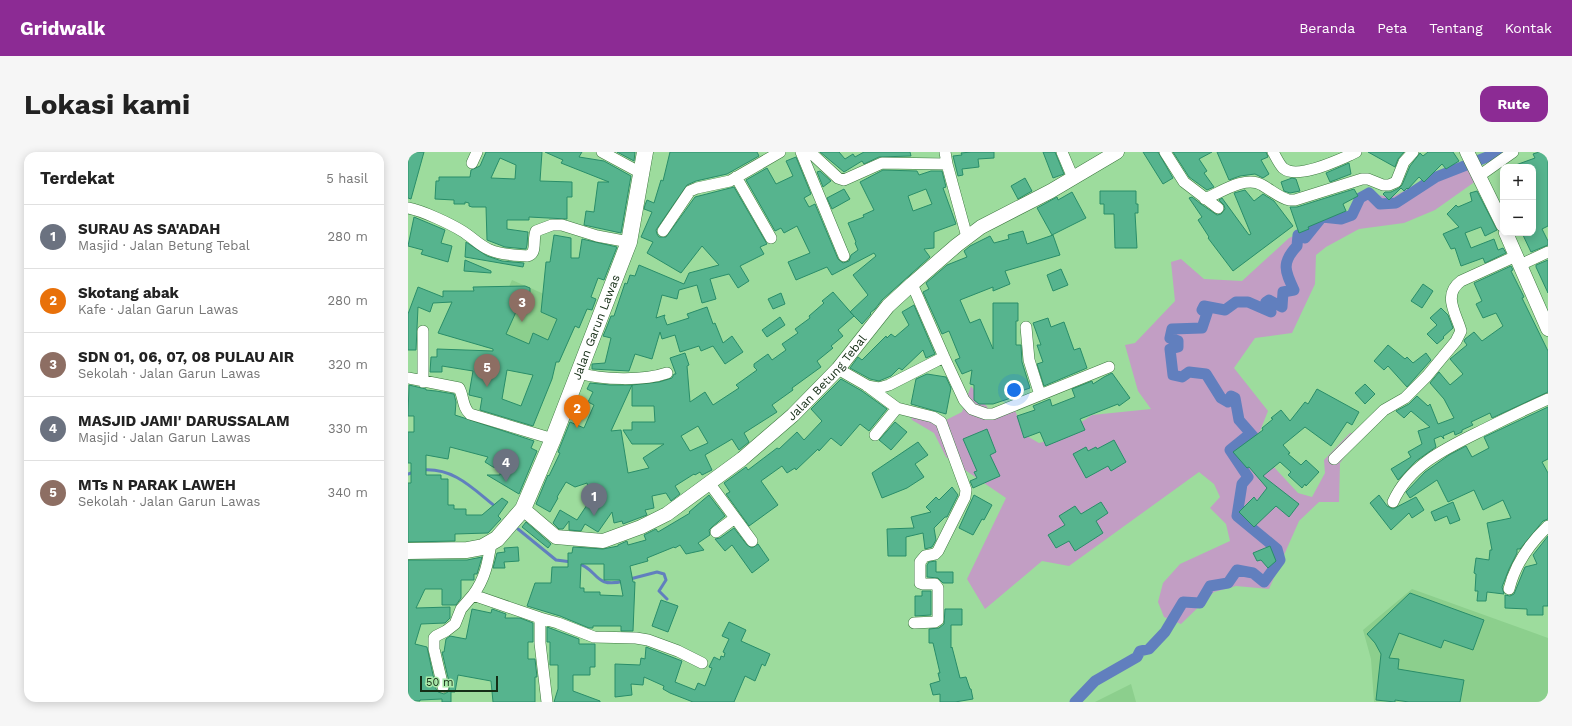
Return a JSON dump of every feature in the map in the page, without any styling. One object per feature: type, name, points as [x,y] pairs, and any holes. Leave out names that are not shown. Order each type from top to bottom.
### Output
[{"type":"main road","name":"Jalan Garun Lawas","points":[[408,551],[467,550],[483,547],[492,543],[503,533],[523,509],[553,439],[629,242],[645,152]]},
{"type":"street","points":[[472,163],[477,152]]},
{"type":"street","points":[[602,152],[641,173]]},
{"type":"street","points":[[664,231],[690,191],[725,182],[780,152]]},
{"type":"street","points":[[801,152],[844,256]]},
{"type":"street","points":[[810,152],[838,178],[844,180],[882,163],[947,164]]},
{"type":"street","points":[[945,152],[967,237]]},
{"type":"street","points":[[1062,152],[1073,178]]},
{"type":"street","name":"Jalan Betung Tebal","points":[[523,509],[556,537],[604,541],[659,519],[710,484],[765,441],[838,369],[874,322],[912,284],[967,237],[981,227],[1073,178],[1117,152]]},
{"type":"street","points":[[1165,152],[1184,182],[1218,208]]},
{"type":"street","points":[[1273,152],[1284,169],[1289,171],[1304,172],[1356,152]]},
{"type":"street","points":[[1205,199],[1241,183],[1250,181],[1260,184],[1289,200],[1295,200],[1362,179],[1368,179],[1383,185],[1389,185],[1396,182],[1404,162],[1414,152]]},
{"type":"street","points":[[1500,219],[1474,165],[1513,152]]},
{"type":"street","points":[[736,177],[771,238]]},
{"type":"street","points":[[408,208],[450,224],[490,250],[500,253],[527,256],[531,255],[533,252],[534,235],[536,231],[556,224],[597,236],[629,242]]},
{"type":"street","points":[[1507,236],[1548,329]]},
{"type":"street","points":[[1334,459],[1384,410],[1405,398],[1427,376],[1456,341],[1461,330],[1452,309],[1451,296],[1456,284],[1518,261],[1548,252]]},
{"type":"street","points":[[912,284],[964,400],[972,409],[979,412],[993,414],[1109,367]]},
{"type":"street","points":[[1026,327],[1029,360],[1040,395]]},
{"type":"street","points":[[423,331],[423,382]]},
{"type":"street","points":[[866,386],[879,388],[889,385],[944,357]]},
{"type":"street","points":[[838,369],[866,386],[897,408],[933,417],[941,422],[966,490],[965,497],[938,552],[922,557],[920,562],[920,583],[935,584],[938,588],[938,620],[935,622],[914,623]]},
{"type":"street","points":[[579,373],[604,378],[651,377],[667,373]]},
{"type":"street","points":[[408,378],[459,388],[466,410],[472,415],[553,439]]},
{"type":"street","points":[[1393,502],[1399,490],[1415,470],[1430,458],[1447,448],[1548,399]]},
{"type":"street","points":[[875,435],[897,408]]},
{"type":"street","points":[[710,484],[752,541]]},
{"type":"street","points":[[716,532],[735,518]]},
{"type":"street","points":[[1509,589],[1526,551],[1538,535],[1548,526]]},
{"type":"street","points":[[443,687],[434,649],[434,638],[455,624],[461,609],[480,585],[486,572],[492,543]]},
{"type":"street","points":[[473,595],[562,624],[594,637],[636,638],[648,640],[678,651],[702,663]]},
{"type":"street","points":[[540,618],[540,643],[547,702]]},
{"type":"shaded area","points":[[1476,156],[1483,176],[1435,210],[1404,223],[1359,229],[1326,247],[1316,255],[1315,284],[1292,333],[1255,338],[1234,368],[1268,411],[1256,441],[1259,451],[1298,493],[1312,497],[1325,473],[1324,460],[1350,433],[1361,434],[1340,463],[1339,502],[1319,502],[1299,521],[1269,589],[1236,586],[1214,592],[1181,624],[1164,617],[1158,602],[1163,583],[1180,564],[1230,541],[1226,524],[1210,508],[1220,497],[1214,484],[1199,472],[1069,566],[1042,561],[985,609],[967,579],[1006,498],[946,457],[934,433],[912,420],[908,409],[946,420],[962,412],[971,386],[991,412],[1014,408],[1025,435],[1039,443],[1058,438],[1092,415],[1151,409],[1138,391],[1125,345],[1135,343],[1175,301],[1171,262],[1181,259],[1204,279],[1242,281],[1289,238],[1358,207],[1362,193],[1392,197]]},
{"type":"shaded area","points":[[512,280],[585,312],[579,328],[575,326],[559,362],[483,347],[489,333],[446,315],[453,300],[495,318]]},
{"type":"shaded area","points":[[1412,589],[1548,638],[1548,702],[1374,702],[1371,659],[1363,630]]},
{"type":"shaded area","points":[[1131,684],[1136,702],[1095,702]]},
{"type":"building","points":[[408,152],[424,152],[411,199],[408,198]]},
{"type":"building","points":[[486,152],[542,152],[540,181],[572,182],[572,197],[567,197],[567,219],[529,217],[529,220],[507,220],[507,229],[528,232],[526,249],[505,247],[487,240],[486,207],[472,207],[469,206],[469,203],[465,202],[465,204],[454,204],[454,200],[435,199],[436,181],[439,181],[439,177],[470,177],[471,170],[480,166]],"holes":[[[500,158],[516,165],[515,179],[491,178]]]},
{"type":"building","points":[[545,152],[582,152],[579,157],[604,161],[631,176],[621,233],[584,225],[586,211],[594,212],[598,182],[609,182],[561,163],[563,160]]},
{"type":"building","points":[[617,152],[635,152],[634,161]]},
{"type":"building","points":[[670,152],[757,152],[759,156],[727,174],[696,181],[687,185],[656,230],[659,237],[666,237],[695,197],[734,187],[767,244],[760,247],[764,254],[740,266],[749,281],[738,288],[729,274],[710,279],[716,299],[702,303],[697,285],[679,290],[677,299],[662,295],[656,318],[665,315],[664,317],[667,325],[689,318],[687,314],[707,307],[713,324],[715,323],[723,343],[732,336],[743,352],[725,364],[713,346],[701,351],[699,346],[680,352],[675,335],[662,339],[660,332],[652,359],[635,354],[629,371],[592,369],[592,364],[605,363],[611,338],[603,336],[611,316],[614,316],[625,283],[627,284],[630,275],[635,276],[639,265],[684,284],[689,273],[719,265],[702,246],[681,273],[647,253],[653,242],[641,237],[652,212],[644,209],[647,200],[654,203],[661,180],[663,181]]},
{"type":"building","points":[[820,152],[839,152],[845,159],[853,154],[855,157],[864,152],[910,152],[911,156],[879,157],[864,164],[862,161],[844,172]]},
{"type":"building","points":[[971,152],[994,152],[994,158],[978,159],[979,167],[962,169],[963,175],[958,176],[953,156]]},
{"type":"building","points":[[1043,152],[1055,152],[1064,174],[1053,178]]},
{"type":"building","points":[[1143,152],[1158,152],[1173,178],[1163,184]]},
{"type":"building","points":[[1173,152],[1212,152],[1199,159],[1207,171],[1204,173],[1214,187],[1207,190],[1189,177]]},
{"type":"building","points":[[1217,152],[1266,152],[1268,157],[1261,160],[1269,174],[1263,178],[1255,174],[1240,176],[1229,180]]},
{"type":"building","points":[[1368,152],[1404,152],[1398,159],[1395,167]]},
{"type":"building","points":[[1428,152],[1453,152],[1459,161],[1446,169],[1442,164],[1424,182],[1419,177],[1408,189],[1407,188],[1404,191],[1401,188],[1389,200],[1383,194],[1399,188],[1402,185],[1410,166],[1420,153],[1423,156]]},
{"type":"building","points":[[1548,152],[1548,226],[1542,229],[1548,241],[1548,245],[1531,252],[1523,236],[1536,236],[1536,164],[1518,164],[1535,158],[1533,154]]},
{"type":"building","points":[[796,157],[811,194],[804,198],[809,207],[815,204],[838,259],[843,263],[849,261],[851,255],[858,250],[848,223],[864,217],[863,215],[874,210],[860,182],[883,170],[917,171],[919,175],[931,171],[942,171],[946,187],[943,188],[956,224],[934,232],[934,248],[924,249],[930,257],[882,300],[862,324],[850,312],[868,295],[853,275],[876,256],[874,253],[832,275],[827,267],[796,280],[788,262],[810,253],[797,226],[784,233],[781,228],[775,231],[746,180],[767,168],[776,184],[793,176],[786,161]],"holes":[[[926,189],[932,204],[913,211],[908,196]]]},
{"type":"building","points":[[1349,163],[1351,174],[1330,182],[1326,173]]},
{"type":"building","points":[[820,171],[831,181],[823,187],[817,172]]},
{"type":"building","points":[[1025,178],[1032,191],[1018,199],[1011,186]]},
{"type":"building","points":[[1292,178],[1296,179],[1300,191],[1290,193],[1284,191],[1281,182]]},
{"type":"building","points":[[844,189],[850,199],[832,209],[827,198]]},
{"type":"building","points":[[1354,189],[1358,196],[1343,204],[1346,211],[1308,227],[1309,229],[1299,233],[1290,207],[1297,207]]},
{"type":"building","points":[[1245,190],[1254,201],[1263,194],[1274,201],[1293,226],[1233,271],[1208,238],[1209,237],[1198,220],[1202,217],[1189,198],[1192,197],[1217,215],[1221,214],[1225,209],[1224,205],[1219,200],[1222,198],[1249,235],[1251,234],[1234,193]]},
{"type":"building","points":[[1100,191],[1136,191],[1136,204],[1138,204],[1138,213],[1135,213],[1137,248],[1115,248],[1114,214],[1104,214],[1104,204],[1100,204]]},
{"type":"building","points":[[1477,191],[1497,230],[1485,236],[1481,227],[1465,233],[1471,248],[1494,239],[1498,250],[1503,248],[1506,253],[1485,263],[1483,258],[1461,266],[1455,248],[1451,249],[1443,234],[1459,227],[1447,214],[1456,205],[1458,207],[1472,201],[1470,193]]},
{"type":"building","points":[[1072,192],[1086,218],[1052,235],[1037,208],[1057,197],[1058,200]]},
{"type":"building","points":[[414,217],[445,230],[441,243],[452,246],[448,262],[421,254],[423,250],[408,246]]},
{"type":"building","points":[[1023,231],[1027,244],[1053,235],[1060,255],[1005,271],[1010,284],[993,291],[993,287],[960,300],[970,323],[980,319],[993,349],[993,303],[1018,303],[1016,345],[1021,345],[1022,362],[1030,388],[1010,395],[1011,398],[993,404],[979,404],[974,400],[974,385],[970,384],[972,370],[962,374],[955,360],[960,358],[949,331],[942,334],[923,292],[929,289],[926,283],[947,265],[967,257],[964,251],[970,246],[990,236],[994,243],[1009,239],[1008,235]]},
{"type":"building","points":[[554,235],[571,238],[571,258],[579,258],[582,239],[617,247],[604,280],[598,278],[591,297],[596,299],[592,310],[587,309],[579,328],[575,326],[559,362],[556,362],[552,379],[533,426],[480,410],[482,398],[469,395],[473,371],[442,366],[442,372],[430,372],[431,357],[437,357],[437,349],[493,351],[493,349],[438,333],[452,302],[433,303],[430,312],[418,307],[416,350],[408,350],[408,314],[418,287],[443,297],[443,291],[474,291],[473,287],[525,286],[530,288],[530,307],[520,303],[506,334],[529,344],[533,333],[548,340],[557,319],[541,312],[546,262],[550,262]],"holes":[[[507,370],[533,375],[521,406],[502,399]]]},
{"type":"building","points":[[466,242],[487,256],[502,261],[524,263],[523,267],[465,257]]},
{"type":"building","points":[[465,260],[491,271],[491,273],[464,271]]},
{"type":"building","points":[[1548,260],[1548,293],[1536,265]]},
{"type":"building","points":[[1511,266],[1513,270],[1511,271],[1524,297],[1522,298],[1548,351],[1548,392],[1492,418],[1490,413],[1471,422],[1473,425],[1455,435],[1454,431],[1443,436],[1444,439],[1441,436],[1434,439],[1436,447],[1416,461],[1398,480],[1391,469],[1411,457],[1408,452],[1422,444],[1418,431],[1430,427],[1411,411],[1404,418],[1396,411],[1409,404],[1417,396],[1428,406],[1430,404],[1438,424],[1454,418],[1444,399],[1430,383],[1439,372],[1450,385],[1463,374],[1450,359],[1467,345],[1464,341],[1465,339],[1474,332],[1482,341],[1503,326],[1496,313],[1483,318],[1476,304],[1482,301],[1474,283]]},
{"type":"building","points":[[1061,269],[1068,285],[1053,291],[1047,275]]},
{"type":"building","points":[[1423,284],[1433,291],[1422,308],[1411,301]]},
{"type":"building","points":[[833,292],[854,316],[838,330],[843,336],[831,346],[833,348],[817,361],[821,367],[772,405],[777,412],[744,433],[749,442],[739,450],[732,439],[705,455],[712,470],[702,475],[700,472],[695,475],[694,474],[675,486],[680,494],[671,501],[666,493],[652,496],[654,508],[645,510],[647,515],[623,524],[622,521],[614,523],[612,512],[598,532],[585,524],[581,531],[569,530],[569,521],[563,529],[559,529],[553,523],[560,510],[577,520],[591,499],[587,483],[575,487],[566,482],[550,512],[536,504],[548,475],[549,476],[560,453],[558,452],[570,422],[584,428],[594,405],[588,402],[593,392],[587,389],[590,383],[632,385],[659,382],[672,378],[674,374],[676,374],[670,358],[685,353],[689,365],[687,366],[690,402],[705,392],[713,405],[739,388],[736,385],[757,370],[754,367],[754,364],[768,354],[772,360],[786,350],[782,344],[798,333],[795,329],[810,318],[809,316],[824,303],[822,301]],"holes":[[[632,385],[632,406],[654,406],[655,422],[632,422],[632,430],[623,430],[632,444],[664,444],[643,458],[649,468],[628,473],[621,430],[611,431]],[[698,426],[708,443],[690,451],[681,436]]]},
{"type":"building","points":[[781,293],[785,304],[773,309],[768,299]]},
{"type":"building","points":[[914,305],[935,354],[926,358],[923,350],[902,370],[899,368],[891,376],[879,381],[870,379],[850,368],[858,357],[862,360],[886,336],[887,338],[891,334],[895,337],[909,325],[902,312]]},
{"type":"building","points":[[1441,308],[1448,315],[1453,328],[1437,344],[1427,334],[1437,325],[1430,318]]},
{"type":"building","points":[[780,317],[785,325],[767,337],[762,330]]},
{"type":"building","points":[[1048,318],[1051,327],[1064,322],[1074,350],[1080,348],[1087,368],[1044,386],[1037,364],[1043,362],[1037,345],[1041,345],[1033,323]]},
{"type":"building","points":[[1388,345],[1405,359],[1407,357],[1413,363],[1426,353],[1431,360],[1407,387],[1388,366],[1384,370],[1374,361]]},
{"type":"building","points":[[1112,373],[1130,398],[1119,406],[1118,404],[1080,419],[1085,430],[1046,446],[1040,432],[1024,438],[1017,416],[1035,410],[1033,406],[1050,399],[1052,406],[1075,397],[1072,389],[1092,381],[1093,384]]},
{"type":"building","points":[[927,374],[946,377],[951,388],[946,414],[911,404],[916,379]]},
{"type":"building","points":[[841,379],[862,391],[887,409],[869,431],[860,424],[841,446],[831,438],[819,451],[818,449],[796,470],[795,468],[787,473],[782,466],[761,481],[778,505],[749,526],[726,494],[730,492],[724,483],[746,467],[748,470],[777,448],[779,449],[797,432],[804,440],[822,421],[811,409]]},
{"type":"building","points":[[1365,384],[1375,394],[1365,404],[1355,393]]},
{"type":"building","points":[[409,385],[426,390],[454,394],[456,402],[455,415],[534,441],[531,448],[537,451],[519,494],[487,475],[500,475],[500,469],[485,462],[488,457],[450,447],[448,459],[426,455],[426,475],[441,475],[441,479],[448,479],[448,505],[454,505],[454,509],[466,509],[466,515],[482,515],[502,498],[508,502],[498,516],[501,519],[488,533],[455,534],[455,541],[408,542],[408,483],[411,483],[411,463],[408,463],[408,432],[414,432],[414,416],[408,416]]},
{"type":"building","points":[[1317,389],[1359,412],[1352,425],[1347,422],[1331,446],[1305,427],[1283,445],[1290,453],[1288,454],[1301,465],[1306,460],[1319,472],[1306,486],[1305,484],[1302,488],[1288,475],[1291,472],[1280,462],[1263,476],[1299,504],[1289,517],[1276,506],[1254,527],[1239,512],[1254,497],[1257,501],[1267,488],[1249,467],[1247,468],[1233,452],[1263,430],[1262,428],[1273,419],[1271,418],[1281,410],[1290,421],[1305,402],[1308,404]]},
{"type":"building","points":[[1548,407],[1548,459],[1542,462],[1548,473],[1548,519],[1543,521],[1520,549],[1517,549],[1517,553],[1502,587],[1504,594],[1487,592],[1486,601],[1477,601],[1478,591],[1475,591],[1476,574],[1474,573],[1476,558],[1489,560],[1490,550],[1492,550],[1487,523],[1511,518],[1503,500],[1483,510],[1474,490],[1448,502],[1437,480],[1410,498],[1406,492],[1425,472],[1449,455],[1466,446],[1472,457],[1489,448],[1484,437]]},
{"type":"building","points":[[895,422],[907,432],[891,450],[879,440]]},
{"type":"building","points":[[987,429],[996,452],[990,455],[1000,476],[973,488],[970,481],[977,478],[974,472],[977,471],[963,439]]},
{"type":"building","points":[[1114,440],[1126,462],[1111,471],[1108,466],[1086,478],[1073,454],[1086,447],[1088,451],[1096,447],[1097,449]]},
{"type":"building","points":[[918,442],[928,455],[915,464],[924,477],[907,488],[882,498],[872,473]]},
{"type":"building","points":[[952,487],[958,495],[947,517],[945,517],[934,528],[936,540],[932,547],[925,549],[923,533],[906,537],[906,556],[888,556],[887,529],[914,528],[911,517],[931,512],[926,507],[936,497],[939,500]]},
{"type":"building","points":[[709,495],[725,516],[709,530],[710,535],[698,543],[704,550],[686,554],[680,545],[647,558],[648,561],[630,566],[633,582],[635,582],[633,631],[621,631],[621,626],[593,626],[593,628],[589,628],[560,616],[527,606],[535,583],[551,583],[552,567],[568,567],[568,553],[572,553],[573,547],[603,549],[618,546],[627,541],[628,545],[646,540],[644,535],[656,529],[658,532],[690,513],[689,512]],"holes":[[[581,564],[604,564],[604,580],[620,580],[623,596],[600,595],[600,592],[584,592],[584,588],[580,588]]]},
{"type":"building","points":[[974,495],[992,505],[984,520],[982,519],[973,535],[959,528]]},
{"type":"building","points":[[1379,495],[1387,506],[1393,509],[1416,497],[1424,510],[1412,518],[1409,513],[1391,530],[1370,503]]},
{"type":"building","points":[[1101,502],[1108,513],[1096,521],[1103,533],[1075,551],[1069,541],[1056,548],[1048,535],[1065,525],[1059,516],[1075,506],[1081,514]]},
{"type":"building","points":[[1453,502],[1460,520],[1450,524],[1447,516],[1435,521],[1431,512]]},
{"type":"building","points":[[526,522],[551,544],[548,548],[522,527]]},
{"type":"building","points":[[734,528],[747,545],[752,548],[758,544],[769,560],[752,573],[732,545],[725,551],[715,539],[720,538]]},
{"type":"building","points":[[1548,536],[1548,606],[1543,606],[1543,615],[1527,615],[1527,609],[1505,608],[1505,595],[1510,596],[1514,594],[1525,567],[1537,564],[1533,555]]},
{"type":"building","points":[[1270,546],[1276,561],[1268,568],[1261,560],[1257,561],[1253,553]]},
{"type":"building","points":[[518,547],[519,561],[504,562],[505,568],[493,568],[497,553],[505,552],[504,548]]},
{"type":"building","points":[[482,557],[477,574],[474,574],[474,580],[461,580],[461,598],[456,605],[442,605],[442,589],[425,589],[416,608],[450,607],[450,618],[445,623],[421,624],[415,644],[427,647],[436,689],[438,692],[444,694],[448,692],[450,686],[442,652],[444,652],[446,639],[450,636],[466,639],[472,609],[491,613],[492,609],[506,614],[505,618],[520,618],[533,623],[533,642],[528,642],[528,659],[535,659],[537,677],[535,677],[535,702],[493,702],[491,681],[458,675],[455,692],[451,692],[451,702],[442,702],[442,699],[408,701],[408,560],[467,560]]},
{"type":"building","points":[[936,561],[936,572],[953,572],[953,583],[943,583],[938,578],[927,577],[927,565],[929,562]]},
{"type":"building","points":[[922,591],[931,591],[931,615],[915,616],[915,596],[922,596]]},
{"type":"building","points":[[1410,593],[1484,620],[1473,650],[1444,640],[1441,648],[1399,633],[1389,658],[1399,659],[1398,669],[1464,680],[1460,702],[1409,702],[1395,700],[1395,702],[1376,700],[1381,654],[1375,643],[1367,634]]},
{"type":"building","points":[[661,600],[678,606],[668,632],[652,626]]},
{"type":"building","points":[[945,609],[962,609],[962,625],[951,625],[951,648],[952,647],[960,678],[966,677],[973,699],[955,702],[940,702],[940,694],[933,695],[930,684],[940,681],[938,673],[940,673],[933,643],[929,643],[929,629],[939,628],[944,624]]},
{"type":"building","points":[[729,622],[746,630],[741,641],[770,654],[765,666],[762,664],[755,681],[745,676],[734,702],[693,702],[670,693],[663,689],[664,686],[644,677],[643,685],[631,684],[632,695],[615,697],[615,664],[640,665],[641,658],[645,659],[646,647],[682,661],[675,682],[695,690],[698,683],[705,686],[712,668],[709,667],[714,657],[720,660],[721,656],[724,657],[725,653],[723,652],[729,639],[722,636]]},
{"type":"building","points":[[547,627],[579,639],[579,644],[595,644],[595,667],[590,667],[590,675],[573,675],[573,691],[600,702],[554,702],[558,689],[558,665],[550,665],[550,642],[547,642]]},
{"type":"waterway","points":[[1075,702],[1095,681],[1137,657],[1140,651],[1149,649],[1165,632],[1183,602],[1200,603],[1210,586],[1228,583],[1237,570],[1253,573],[1264,582],[1280,560],[1277,549],[1237,516],[1242,484],[1248,477],[1230,450],[1246,437],[1253,436],[1239,420],[1235,398],[1231,396],[1228,402],[1221,398],[1206,374],[1189,372],[1182,377],[1173,375],[1170,349],[1178,347],[1178,341],[1170,338],[1172,329],[1202,328],[1207,313],[1202,310],[1204,306],[1225,310],[1236,302],[1248,302],[1271,312],[1266,302],[1269,300],[1282,307],[1283,292],[1294,290],[1288,278],[1286,267],[1289,257],[1297,246],[1298,235],[1305,238],[1322,217],[1341,219],[1352,215],[1360,198],[1369,193],[1380,204],[1396,203],[1436,177],[1500,152]]},
{"type":"waterway","points":[[423,470],[445,472],[454,476],[463,481],[496,507]]},
{"type":"waterway","points":[[408,474],[414,472]]},
{"type":"waterway","points":[[518,529],[556,560],[572,562]]},
{"type":"waterway","points":[[577,563],[589,569],[601,580],[614,583],[624,581]]},
{"type":"waterway","points":[[630,579],[657,572],[664,574],[666,580],[659,591],[667,599]]},
{"type":"place","name":"SDN 01, 06, 07, 08 PULAU AIR","points":[[522,322]]},
{"type":"place","name":"MTs N PARAK LAWEH","points":[[487,387]]},
{"type":"place","name":"Skotang abak","points":[[577,428]]},
{"type":"place","name":"MASJID JAMI' DARUSSALAM","points":[[506,482]]},
{"type":"place","name":"SURAU AS SA'ADAH","points":[[594,516]]}]
